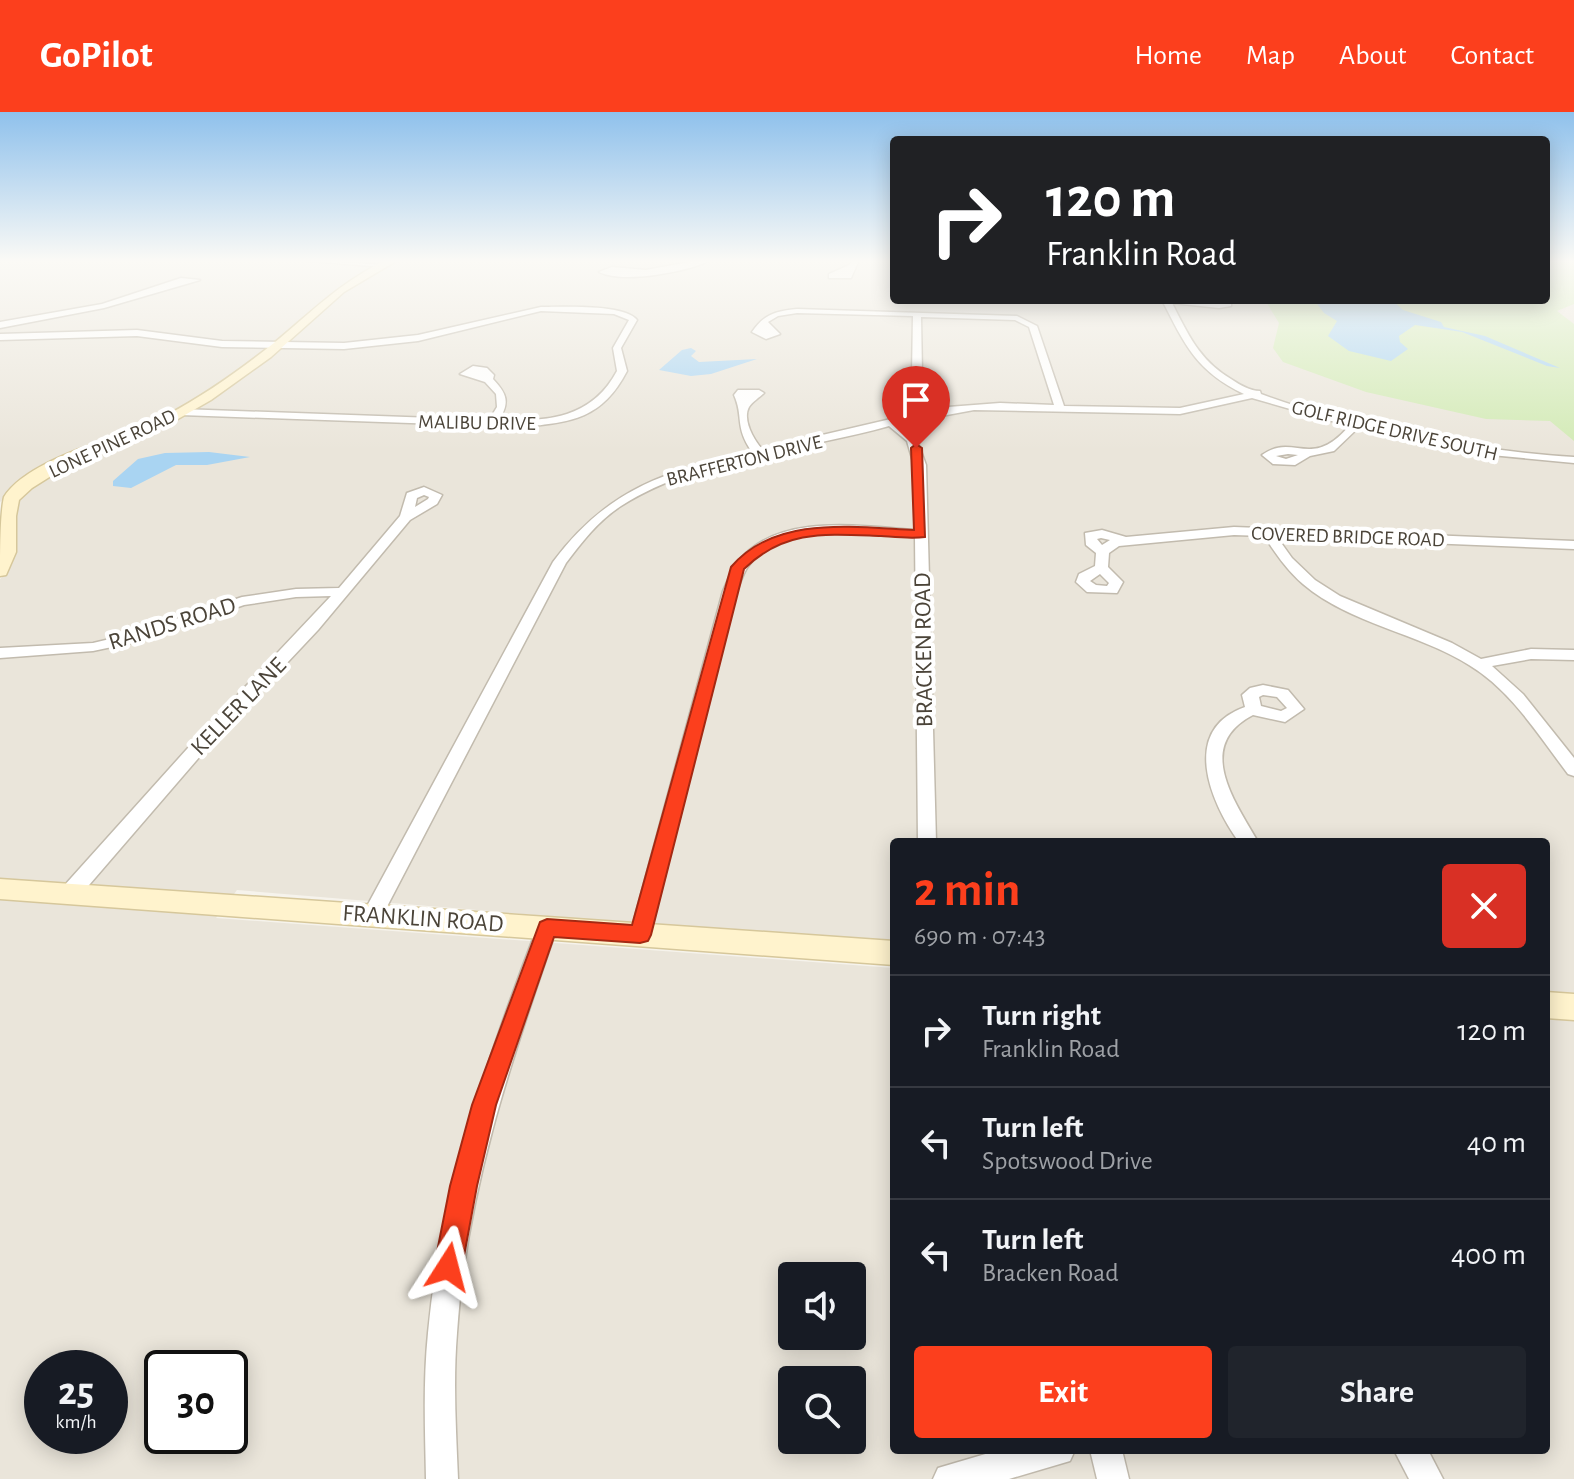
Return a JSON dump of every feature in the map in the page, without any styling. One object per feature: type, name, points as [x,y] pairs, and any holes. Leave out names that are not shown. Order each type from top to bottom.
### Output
[{"type":"street","name":"LONE PINE ROAD","points":[[0,571],[8,555],[4,546],[3,513],[12,498],[29,483],[59,466],[181,412],[277,346],[302,324]]},
{"type":"street","name":"MALIBU DRIVE","points":[[277,346],[389,343],[475,324]]},
{"type":"street","name":"MALIBU DRIVE","points":[[181,412],[492,423],[563,421],[600,401],[621,375],[623,364],[617,348],[631,324]]},
{"type":"street","points":[[917,324],[917,374],[945,410]]},
{"type":"street","points":[[1029,324],[1060,408]]},
{"type":"street","name":"GOLF RIDGE DRIVE SOUTH","points":[[1179,324],[1200,360],[1224,378],[1294,408],[1472,451],[1574,460]]},
{"type":"street","points":[[0,337],[137,333],[201,343],[277,346]]},
{"type":"street","points":[[488,380],[502,397],[502,407],[492,423]]},
{"type":"street","name":"BRAFFERTON DRIVE","points":[[373,914],[551,577],[578,535],[613,505],[656,481],[690,469],[945,410],[992,406],[1183,411],[1257,393]]},
{"type":"street","points":[[744,406],[744,431],[759,453]]},
{"type":"street","name":"BRACKEN ROAD","points":[[890,422],[906,433],[916,448],[921,534],[927,838]]},
{"type":"street","points":[[1305,455],[1337,445],[1356,424]]},
{"type":"street","name":"KELLER LANE","points":[[70,893],[202,743],[343,592],[406,517]]},
{"type":"street","points":[[640,935],[732,581],[741,562],[768,543],[804,533],[842,530],[921,534]]},
{"type":"street","name":"COVERED BRIDGE ROAD","points":[[1103,551],[1092,545],[1090,536],[1102,534],[1122,540],[1234,531],[1574,545]]},
{"type":"street","points":[[1268,532],[1289,566],[1316,589],[1442,644],[1478,664],[1511,691],[1574,770]]},
{"type":"street","name":"COVERED BRIDGE ROAD","points":[[1103,551],[1122,540]]},
{"type":"street","name":"COVERED BRIDGE ROAD","points":[[1101,568],[1103,551]]},
{"type":"street","name":"RANDS ROAD","points":[[0,653],[93,647],[135,638],[242,601],[296,593],[343,592]]},
{"type":"street","points":[[1478,664],[1531,654],[1574,655]]},
{"type":"street","points":[[1246,838],[1222,798],[1215,756],[1222,730],[1233,719],[1254,709]]},
{"type":"street","name":"FRANKLIN ROAD","points":[[0,889],[890,953]]},
{"type":"street","points":[[442,1479],[440,1347],[455,1225],[484,1105],[547,928]]},
{"type":"street","points":[[1550,1005],[1574,1007]]},
{"type":"street","points":[[949,1479],[1044,1454]]},
{"type":"street","points":[[1107,1454],[1113,1479]]},
{"type":"street","points":[[1412,1454],[1427,1479]]},
{"type":"shaded area","points":[[0,324],[297,324],[267,350],[178,410],[24,482],[0,502]]},
{"type":"shaded area","points":[[300,324],[1574,324],[1574,997],[1550,995],[1550,838],[890,838],[890,945],[237,890],[216,918],[890,968],[890,1454],[1550,1454],[1550,1015],[1574,1017],[1574,1479],[0,1479],[0,579],[5,575],[12,506],[29,487],[60,468],[197,405]]},
{"type":"green space","points":[[1279,324],[1574,324],[1574,441],[1550,421],[1486,419],[1366,392],[1283,362],[1273,348]]},
{"type":"water","points":[[1335,324],[1442,324],[1444,327],[1485,336],[1560,368],[1547,366],[1462,332],[1415,325],[1399,336],[1400,342],[1408,349],[1391,361],[1349,351],[1328,336]]},
{"type":"water","points":[[691,348],[696,351],[691,356],[699,362],[757,359],[711,374],[691,376],[659,370],[682,350]]},
{"type":"water","points":[[209,452],[250,457],[207,465],[176,465],[131,488],[113,486],[113,481],[138,459],[165,453]]},
{"type":"route","points":[[448,1267],[463,1186],[484,1105],[547,928],[640,935],[738,567],[746,556],[759,547],[793,535],[842,530],[921,534],[920,465],[916,448]]}]
